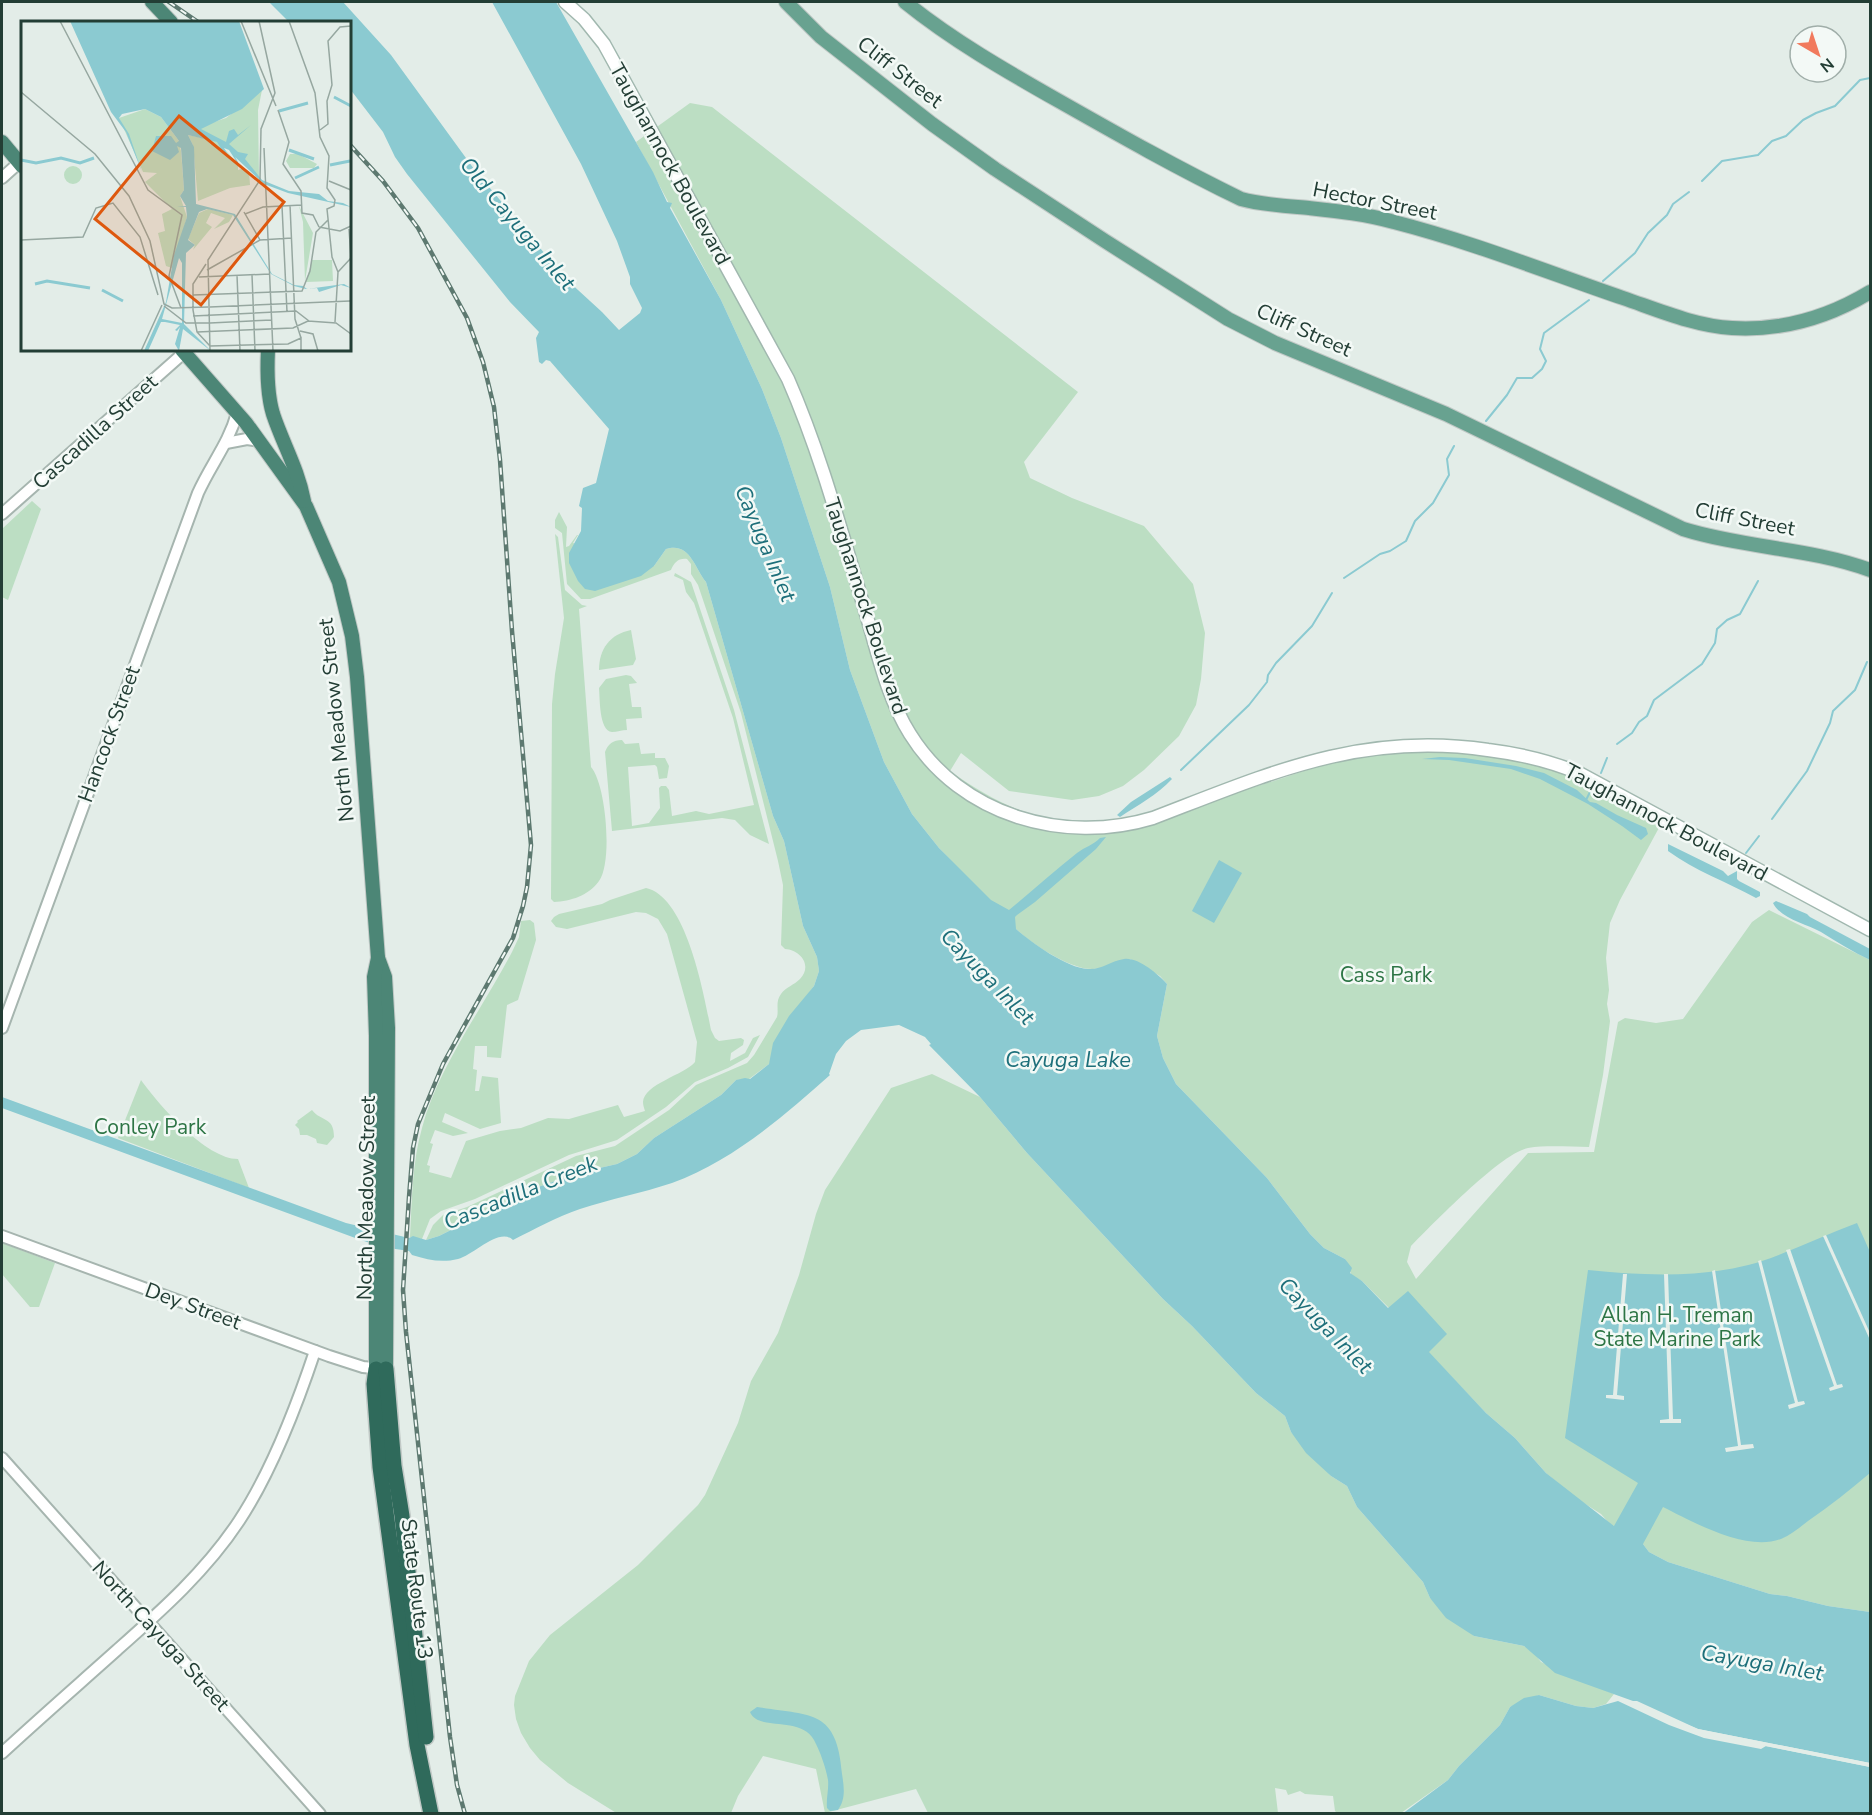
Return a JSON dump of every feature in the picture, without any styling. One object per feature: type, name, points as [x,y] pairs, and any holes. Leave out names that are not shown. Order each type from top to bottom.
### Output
[{"type":"highway","points":[[152,2],[170,21]]},
{"type":"highway","points":[[2,142],[21,163]]},
{"type":"highway","name":"North Meadow Street","points":[[186,351],[260,441],[306,506],[339,582],[352,636],[359,698],[378,958],[374,977],[381,1203],[381,1369]]},
{"type":"highway","points":[[268,351],[268,374],[273,412],[300,477],[306,506]]},
{"type":"highway","name":"State Route 13","points":[[381,1369],[405,1546],[434,1808]]},
{"type":"highway","name":"State Route 13","points":[[381,1369],[374,1384],[380,1467],[408,1687],[434,1808]]},
{"type":"main road","name":"Taughannock Boulevard","points":[[565,2],[577,12],[604,44],[788,379],[823,470],[894,703],[921,750],[945,776],[961,788],[981,801],[1016,818],[1057,827],[1095,829],[1142,822],[1293,766],[1354,750],[1432,745],[1477,748],[1509,753],[1557,765],[1581,774],[1870,930]]},
{"type":"main road","name":"Cliff Street","points":[[786,2],[821,37],[846,57],[932,124],[995,169],[1105,242],[1215,311],[1252,331],[1446,414],[1675,526],[1723,540],[1822,556],[1870,570]]},
{"type":"main road","name":"Hector Street","points":[[905,2],[973,50],[1036,88],[1241,199],[1261,204],[1340,211],[1393,221],[1450,237],[1592,288],[1713,326],[1759,328],[1805,322],[1839,310],[1870,292]]},
{"type":"street","points":[[2,178],[21,163]]},
{"type":"street","name":"Cascadilla Street","points":[[2,514],[184,351]]},
{"type":"street","name":"Hancock Street","points":[[2,1029],[198,493],[212,464],[226,443],[237,413]]},
{"type":"street","points":[[226,443],[247,439],[260,441]]},
{"type":"street","name":"Dey Street","points":[[2,1236],[315,1351],[344,1361],[381,1369]]},
{"type":"street","points":[[2,1753],[149,1622],[190,1582],[239,1520],[274,1456],[315,1351]]},
{"type":"street","name":"North Cayuga Street","points":[[2,1458],[320,1814]]},
{"type":"green space","name":"Cass Park","points":[[690,103],[712,107],[1078,392],[1024,462],[1030,478],[1072,498],[1144,526],[1193,584],[1205,633],[1196,705],[1179,736],[1144,770],[1123,786],[1099,796],[1072,800],[1009,791],[961,753],[950,771],[991,797],[1031,814],[1075,822],[1098,822],[1130,818],[1242,790],[1347,758],[1416,751],[1474,754],[1531,765],[1586,783],[1661,824],[1610,923],[1606,958],[1609,990],[1607,1004],[1610,1021],[1603,1075],[1589,1147],[1528,1148],[1501,1162],[1411,1246],[1407,1262],[1416,1279],[1528,1153],[1594,1152],[1618,1022],[1625,1018],[1656,1023],[1683,1019],[1752,922],[1769,910],[1870,960],[1870,1612],[1770,1594],[1668,1562],[1649,1552],[1643,1544],[1609,1523],[1601,1514],[1576,1498],[1546,1473],[1515,1438],[1486,1413],[1428,1352],[1408,1292],[1389,1308],[1362,1281],[1352,1276],[1345,1259],[1324,1248],[1310,1234],[1267,1178],[1176,1084],[1163,1058],[1157,1036],[1167,984],[1160,976],[1130,959],[1093,969],[1084,968],[1063,961],[1042,949],[1016,929],[939,848],[912,814],[884,762],[850,670],[830,587],[781,438],[762,389],[721,300],[636,142]]},
{"type":"green space","points":[[32,501],[41,509],[8,600],[2,597],[2,529]]},
{"type":"green space","points":[[559,512],[567,527],[566,547],[578,535],[573,543],[654,566],[666,549],[681,549],[690,557],[706,582],[773,816],[784,841],[803,926],[817,957],[819,971],[814,986],[803,1001],[769,1064],[749,1079],[736,1080],[721,1095],[654,1138],[637,1154],[617,1164],[582,1172],[535,1188],[439,1236],[426,1240],[433,1225],[443,1215],[467,1207],[576,1156],[615,1146],[669,1110],[696,1085],[747,1063],[777,1017],[779,997],[800,979],[805,969],[800,955],[781,945],[783,885],[778,861],[741,713],[698,585],[691,574],[691,564],[687,559],[681,559],[671,570],[590,599],[581,599],[567,584],[562,533],[555,528],[555,520]]},
{"type":"green space","points":[[555,534],[558,537],[565,590],[582,605],[587,606],[579,609],[591,767],[601,789],[607,841],[603,871],[595,886],[579,897],[554,902],[551,899],[552,704],[564,618]]},
{"type":"green space","points":[[675,573],[691,582],[734,710],[769,844],[750,835],[735,820],[722,818],[612,831],[605,752],[611,743],[619,740],[625,744],[639,743],[641,754],[655,753],[655,758],[665,758],[669,766],[667,778],[659,779],[655,765],[628,767],[632,826],[649,823],[660,808],[659,788],[661,786],[666,786],[669,790],[672,816],[696,811],[709,814],[754,805],[733,718],[694,603],[686,592],[683,580],[674,576]]},
{"type":"green space","points":[[631,630],[636,659],[633,665],[599,670],[601,655],[607,644],[617,635]]},
{"type":"green space","points":[[631,676],[637,683],[629,684],[632,707],[641,707],[642,718],[626,719],[627,730],[612,732],[602,721],[599,688],[606,679]]},
{"type":"green space","points":[[646,888],[660,895],[672,909],[683,928],[698,972],[711,1030],[715,1038],[719,1041],[741,1038],[744,1040],[743,1045],[731,1053],[730,1061],[745,1053],[753,1038],[760,1035],[748,1057],[695,1082],[666,1107],[617,1140],[569,1155],[475,1199],[441,1211],[430,1219],[422,1239],[410,1237],[416,1155],[429,1106],[438,1083],[462,1038],[512,952],[519,937],[521,921],[530,920],[534,923],[536,940],[518,1000],[507,1005],[501,1058],[487,1057],[487,1046],[475,1046],[473,1069],[477,1070],[475,1091],[479,1091],[482,1076],[498,1078],[501,1123],[480,1129],[445,1113],[442,1122],[468,1133],[453,1136],[435,1130],[430,1143],[433,1144],[427,1165],[430,1166],[429,1172],[451,1178],[466,1141],[500,1131],[521,1128],[548,1118],[569,1119],[618,1105],[624,1117],[645,1111],[643,1102],[650,1090],[695,1062],[697,1042],[667,934],[658,919],[646,913],[636,912],[567,929],[556,927],[551,921],[559,914],[602,904]]},
{"type":"green space","points":[[932,1074],[980,1097],[1027,1153],[1163,1299],[1256,1393],[1285,1416],[1291,1432],[1331,1476],[1347,1486],[1357,1507],[1423,1582],[1430,1598],[1474,1636],[1524,1646],[1541,1662],[1614,1694],[1606,1704],[1593,1708],[1576,1706],[1539,1695],[1510,1707],[1500,1725],[1448,1780],[1401,1813],[1337,1813],[1333,1796],[1305,1794],[1300,1791],[1288,1795],[1286,1790],[1275,1788],[1278,1813],[928,1813],[916,1789],[825,1813],[816,1769],[763,1756],[738,1796],[731,1813],[618,1814],[568,1783],[540,1760],[521,1733],[514,1705],[515,1696],[529,1661],[550,1635],[638,1565],[698,1505],[705,1495],[738,1423],[751,1381],[778,1333],[799,1275],[825,1190],[891,1088]]},
{"type":"green space","name":"Conley Park","points":[[141,1080],[171,1116],[198,1141],[225,1157],[238,1159],[249,1188],[118,1138]]},
{"type":"green space","points":[[312,1110],[332,1126],[334,1137],[327,1145],[317,1143],[316,1139],[307,1135],[300,1135],[295,1125]]},
{"type":"green space","points":[[2,1243],[55,1263],[39,1307],[30,1307],[2,1274]]},
{"type":"water","name":"Cayuga Lake","points":[[269,2],[343,2],[391,55],[474,169],[566,279],[619,330],[640,313],[642,308],[630,284],[630,277],[617,241],[581,164],[492,2],[556,2],[653,172],[667,202],[672,203],[670,208],[721,300],[762,389],[781,438],[830,587],[850,670],[884,762],[912,814],[939,848],[991,900],[1009,910],[1077,853],[1100,838],[1106,837],[1096,849],[1015,917],[1016,929],[1050,954],[1080,968],[1093,969],[1129,959],[1147,967],[1163,980],[1167,984],[1157,1036],[1163,1058],[1176,1084],[1267,1178],[1310,1234],[1324,1248],[1345,1259],[1352,1268],[1350,1273],[1362,1281],[1388,1308],[1408,1291],[1447,1334],[1429,1352],[1486,1413],[1515,1438],[1546,1473],[1614,1526],[1638,1483],[1565,1438],[1588,1270],[1634,1274],[1680,1274],[1726,1270],[1771,1258],[1857,1223],[1870,1252],[1870,1473],[1824,1510],[1781,1539],[1752,1542],[1736,1539],[1704,1527],[1663,1507],[1643,1544],[1649,1552],[1668,1562],[1770,1594],[1870,1612],[1870,1763],[1698,1729],[1637,1701],[1555,1673],[1524,1646],[1474,1636],[1446,1618],[1430,1598],[1423,1582],[1357,1507],[1347,1486],[1331,1476],[1306,1453],[1291,1432],[1285,1416],[1256,1393],[1163,1299],[1027,1153],[980,1097],[929,1045],[931,1044],[925,1037],[899,1025],[861,1030],[846,1041],[836,1054],[830,1075],[756,1136],[694,1174],[672,1183],[580,1209],[554,1219],[513,1240],[507,1237],[494,1239],[464,1257],[446,1261],[412,1255],[409,1251],[382,1247],[358,1239],[2,1108],[2,1097],[346,1223],[426,1240],[439,1236],[535,1188],[582,1172],[617,1164],[637,1154],[654,1138],[721,1095],[736,1080],[750,1079],[769,1064],[773,1043],[789,1016],[814,986],[819,971],[817,957],[803,926],[784,841],[773,816],[706,582],[686,552],[674,548],[666,549],[654,566],[641,576],[595,591],[585,589],[578,581],[569,563],[569,553],[581,531],[582,508],[579,506],[583,488],[596,483],[609,429],[550,361],[546,360],[542,364],[539,362],[536,338],[539,332],[510,302],[407,174],[395,157],[383,132],[351,90],[351,21],[288,21]]},
{"type":"water","points":[[1465,758],[1544,773],[1577,790],[1590,802],[1646,828],[1648,834],[1641,840],[1588,804],[1540,779],[1511,769],[1449,760],[1422,759]]},
{"type":"water","points":[[1170,777],[1172,779],[1154,795],[1120,817],[1117,815],[1131,802]]},
{"type":"water","points":[[1668,844],[1723,871],[1728,876],[1737,871],[1737,879],[1760,892],[1760,896],[1756,898],[1689,865],[1668,851]]},
{"type":"water","points":[[1219,860],[1242,873],[1214,923],[1192,911]]},
{"type":"water","points":[[1776,901],[1807,914],[1870,949],[1870,960],[1821,932],[1788,917],[1777,909],[1773,903]]},
{"type":"water","points":[[1539,1695],[1576,1706],[1593,1708],[1618,1701],[1669,1725],[1704,1738],[1761,1749],[1766,1746],[1870,1767],[1870,1813],[1402,1814],[1448,1780],[1500,1725],[1510,1707],[1524,1698]]},
{"type":"water","points":[[757,1707],[806,1715],[818,1719],[827,1726],[834,1737],[839,1753],[843,1779],[843,1797],[838,1810],[830,1811],[827,1808],[828,1780],[814,1740],[808,1732],[790,1725],[770,1723],[754,1718],[750,1712]]},
{"type":"pier","points":[[1826,1235],[1870,1333],[1870,1340],[1823,1236]]},
{"type":"pier","points":[[1790,1249],[1837,1385],[1842,1384],[1843,1387],[1830,1391],[1829,1388],[1834,1386],[1786,1250]]},
{"type":"pier","points":[[1761,1260],[1798,1402],[1804,1401],[1805,1404],[1789,1409],[1788,1405],[1795,1403],[1758,1261]]},
{"type":"pier","points":[[1715,1270],[1741,1445],[1753,1444],[1754,1448],[1726,1452],[1725,1448],[1738,1446],[1712,1271]]},
{"type":"pier","points":[[1623,1274],[1627,1274],[1617,1395],[1624,1396],[1624,1400],[1606,1398],[1606,1395],[1613,1395]]},
{"type":"pier","points":[[1664,1274],[1668,1274],[1673,1419],[1681,1419],[1681,1423],[1660,1423],[1660,1420],[1669,1419]]},
{"type":"pier","points":[[1638,1705],[1698,1729],[1870,1763],[1870,1767],[1696,1732]]},
{"type":"waterway","points":[[1702,181],[1722,161],[1758,155],[1772,141],[1786,136],[1803,120],[1835,106],[1860,80],[1870,78]]},
{"type":"waterway","points":[[1603,281],[1635,253],[1648,233],[1667,215],[1673,204],[1689,192]]},
{"type":"waterway","points":[[1486,421],[1507,395],[1517,378],[1532,378],[1542,369],[1546,361],[1540,349],[1544,333],[1589,300]]},
{"type":"waterway","points":[[1344,578],[1380,554],[1406,541],[1415,521],[1433,503],[1449,475],[1447,459],[1454,446]]},
{"type":"waterway","points":[[1617,744],[1632,733],[1639,722],[1647,716],[1654,700],[1702,664],[1715,643],[1717,629],[1727,620],[1740,614],[1758,581]]},
{"type":"waterway","points":[[1181,770],[1249,705],[1267,682],[1268,675],[1276,663],[1312,626],[1332,593]]},
{"type":"waterway","points":[[1772,819],[1807,771],[1830,723],[1833,711],[1855,690],[1867,662]]},
{"type":"waterway","points":[[1601,773],[1607,758]]},
{"type":"waterway","points":[[1586,800],[1591,790]]},
{"type":"waterway","points":[[1746,853],[1759,836]]},
{"type":"railway","points":[[169,2],[197,21]]},
{"type":"railway","points":[[351,146],[383,181],[418,228],[467,318],[483,362],[494,407],[500,460],[531,845],[527,887],[513,938],[443,1064],[418,1124],[413,1148],[409,1197],[403,1290],[406,1332],[450,1737],[457,1785],[465,1814]]},
{"type":"water label","name":"Old Cayuga Inlet","points":[[518,223]]},
{"type":"water label","name":"Cayuga Inlet","points":[[766,543]]},
{"type":"water label","name":"Cayuga Inlet","points":[[988,976]]},
{"type":"water label","name":"Cascadilla Creek","points":[[520,1192]]},
{"type":"water label","name":"Cayuga Inlet","points":[[1326,1325]]},
{"type":"water label","name":"Cayuga Inlet","points":[[1762,1662]]},
{"type":"park label","name":"Allan H. Treman State Marine Park","points":[[1677,1327]]}]
